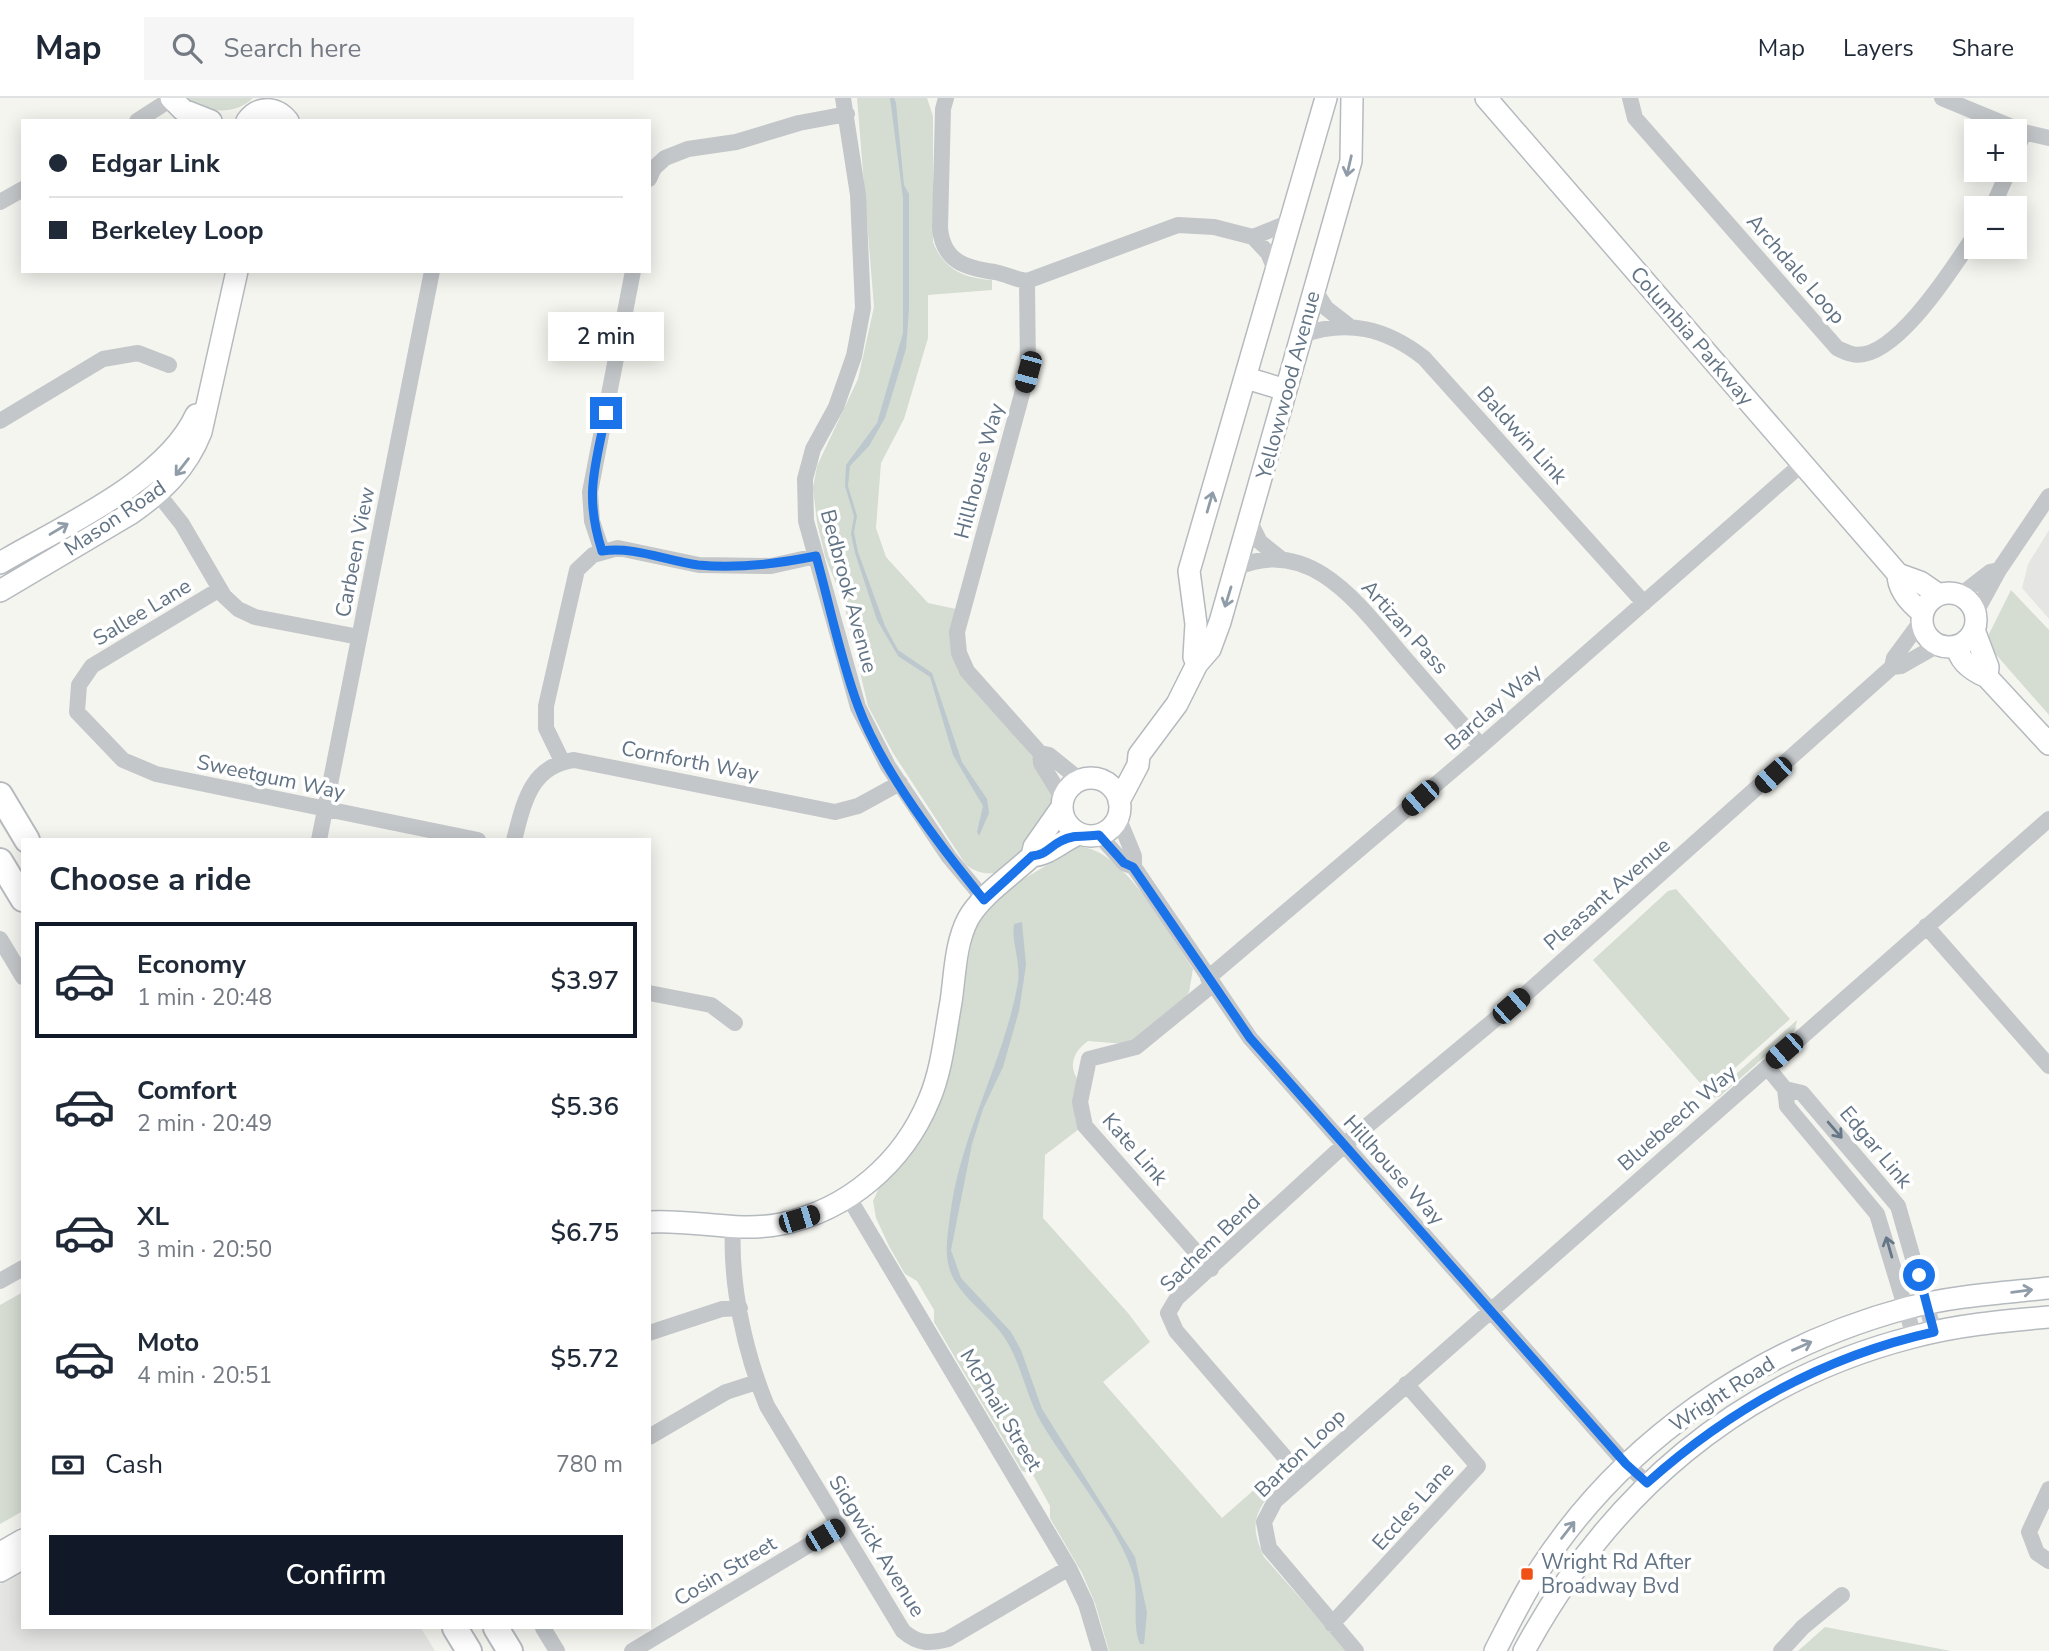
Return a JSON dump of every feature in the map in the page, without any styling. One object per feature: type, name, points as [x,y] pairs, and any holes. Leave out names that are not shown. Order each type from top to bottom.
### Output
[{"type":"main road","points":[[0,794],[26,838]]},
{"type":"main road","points":[[0,861],[21,896]]},
{"type":"main road","points":[[456,1629],[469,1651]]},
{"type":"main road","points":[[497,1629],[510,1651]]},
{"type":"street","points":[[139,119],[171,98],[183,110],[206,119]]},
{"type":"street","points":[[946,98],[943,109],[941,215],[944,246],[953,258],[966,267],[1027,281],[1178,225],[1214,227],[1253,237],[1268,253],[1276,272]]},
{"type":"street","name":"Yellowwood Avenue","points":[[1197,664],[1194,657],[1196,637],[1189,571],[1326,98]]},
{"type":"street","name":"Yellowwood Avenue","points":[[1091,780],[1114,774],[1129,758],[1139,755],[1177,704],[1197,664],[1203,660],[1214,639],[1250,522],[1350,162],[1352,98]]},
{"type":"street","name":"Columbia Parkway","points":[[1486,98],[1898,574],[1949,595]]},
{"type":"street","name":"Archdale Loop","points":[[1630,98],[1635,118],[1837,348],[1853,355],[1869,353],[1893,339],[1938,290],[1964,251]]},
{"type":"street","points":[[1942,98],[1993,119]]},
{"type":"street","points":[[651,175],[665,158],[688,149],[736,142],[845,106]]},
{"type":"street","name":"Bedbrook Avenue","points":[[845,106],[858,195],[863,308],[854,356],[836,407],[813,449],[805,479],[806,521],[858,707],[900,783],[949,858],[984,900]]},
{"type":"street","points":[[249,119],[259,110],[278,109]]},
{"type":"street","points":[[2027,133],[2049,138]]},
{"type":"street","points":[[0,202],[21,190]]},
{"type":"street","points":[[1253,237],[1290,222]]},
{"type":"street","name":"Mason Road","points":[[0,591],[130,514],[157,494],[192,454],[201,432],[237,273]]},
{"type":"street","name":"Carbeen View","points":[[319,838],[432,273]]},
{"type":"street","points":[[602,551],[592,521],[590,492],[633,273]]},
{"type":"street","name":"Hillhouse Way","points":[[1027,281],[1028,372],[957,632],[958,653],[967,671],[1040,752],[1091,780]]},
{"type":"street","name":"Baldwin Link","points":[[1314,289],[1326,308],[1348,325],[1399,341],[1424,358],[1644,603]]},
{"type":"street","name":"Baldwin Link","points":[[1302,335],[1327,327],[1348,325]]},
{"type":"street","points":[[0,421],[103,359],[138,353],[169,365]]},
{"type":"street","points":[[1246,378],[1286,390]]},
{"type":"street","name":"Mason Road","points":[[0,563],[144,476],[166,459],[189,430],[211,381]]},
{"type":"street","name":"Barclay Way","points":[[1210,981],[1803,463]]},
{"type":"street","points":[[144,476],[182,524],[220,589],[238,609],[255,617],[359,637]]},
{"type":"street","points":[[1947,646],[1975,622],[1999,570],[2049,496]]},
{"type":"street","name":"Artizan Pass","points":[[1250,522],[1260,542],[1280,558],[1314,570],[1345,590],[1481,746]]},
{"type":"street","points":[[515,838],[528,791],[543,771],[562,761],[546,728],[545,706],[577,570],[602,551],[618,548],[699,565],[771,566],[816,556]]},
{"type":"street","points":[[1236,568],[1258,560],[1280,558]]},
{"type":"street","points":[[1999,570],[1990,572],[1949,595],[1932,599],[1922,617],[1926,635],[1947,646],[1987,677],[2049,744]]},
{"type":"street","name":"Columbia Parkway","points":[[1898,574],[1898,582],[1922,617]]},
{"type":"street","name":"Sallee Lane","points":[[77,712],[79,685],[92,666],[220,589]]},
{"type":"street","points":[[1949,595],[1972,606],[1988,667],[1987,677]]},
{"type":"street","name":"Pleasant Avenue","points":[[1892,667],[1894,658],[1922,617]]},
{"type":"street","name":"Pleasant Avenue","points":[[1344,1145],[1528,992],[1892,667],[1901,666],[1947,646]]},
{"type":"street","name":"Sweetgum Way","points":[[77,712],[123,760],[139,768],[325,810],[468,838]]},
{"type":"street","name":"Hillhouse Way","points":[[1040,752],[1041,763],[1062,803]]},
{"type":"street","name":"Yellowwood Avenue","points":[[1118,809],[1139,765],[1139,755]]},
{"type":"street","name":"Cornforth Way","points":[[562,761],[574,760],[835,812],[858,806],[900,783]]},
{"type":"street","points":[[651,1222],[676,1220],[733,1227],[783,1224],[816,1214],[849,1198],[899,1152],[929,1100],[939,1068],[963,930],[970,916],[1032,856],[1034,847],[1071,786],[1091,780],[1110,786],[1118,809],[1108,830],[1060,841],[1042,855],[1032,856]]},
{"type":"street","points":[[1062,803],[1066,822],[1089,834]]},
{"type":"street","name":"Hillhouse Way","points":[[1118,809],[1134,856],[1133,867]]},
{"type":"street","name":"Bluebeech Way","points":[[1490,1310],[2049,818]]},
{"type":"street","name":"Hillhouse Way","points":[[1089,834],[1124,863],[1133,867],[1250,1038],[1626,1464],[1647,1483]]},
{"type":"street","points":[[1926,926],[2049,1066]]},
{"type":"street","points":[[0,939],[21,974]]},
{"type":"street","name":"Kate Link","points":[[1210,981],[1136,1047],[1089,1059],[1080,1102],[1085,1126],[1211,1269]]},
{"type":"street","points":[[651,993],[711,1005],[735,1023]]},
{"type":"street","name":"Edgar Link","points":[[1767,1067],[1784,1089],[1787,1106],[1877,1214],[1906,1309],[1924,1334]]},
{"type":"street","name":"Edgar Link","points":[[1784,1089],[1802,1093],[1891,1195],[1901,1213],[1927,1304],[1924,1334]]},
{"type":"street","name":"Sachem Bend","points":[[1302,1477],[1173,1324],[1168,1313],[1177,1298],[1344,1145]]},
{"type":"street","name":"McPhail Street","points":[[849,1198],[1069,1568],[1086,1604],[1100,1651]]},
{"type":"street","name":"Sidgwick Avenue","points":[[733,1227],[740,1308],[757,1382],[767,1406],[908,1644],[948,1639],[1069,1568]]},
{"type":"street","points":[[0,1281],[21,1269]]},
{"type":"street","name":"Wright Road","points":[[1494,1651],[1539,1571],[1588,1506],[1626,1464],[1695,1407],[1769,1362],[1836,1332],[1927,1304],[2049,1288]]},
{"type":"street","points":[[651,1332],[722,1309],[740,1308]]},
{"type":"street","name":"Barton Loop","points":[[1356,1651],[1269,1548],[1264,1522],[1268,1511],[1302,1477],[1490,1310]]},
{"type":"street","name":"Wright Road","points":[[1524,1651],[1581,1558],[1647,1483],[1695,1442],[1789,1382],[1832,1363],[1924,1334],[1969,1325],[2049,1317]]},
{"type":"street","points":[[651,1436],[726,1392],[757,1382]]},
{"type":"street","name":"Eccles Lane","points":[[1332,1624],[1478,1466],[1406,1384]]},
{"type":"street","points":[[2049,1489],[2029,1532],[2037,1553],[2049,1561]]},
{"type":"street","name":"Cosin Street","points":[[632,1651],[839,1527]]},
{"type":"street","points":[[0,1553],[21,1541]]},
{"type":"street","points":[[0,1572],[21,1559]]},
{"type":"street","points":[[1781,1651],[1803,1627],[1842,1595]]},
{"type":"street","points":[[544,1629],[557,1651]]},
{"type":"shaded area","points":[[185,98],[253,98],[237,108],[219,110],[201,107]]},
{"type":"shaded area","points":[[857,98],[927,98],[933,116],[933,242],[943,259],[956,271],[992,280],[992,290],[928,295],[928,338],[904,419],[881,463],[876,528],[886,557],[928,603],[956,609],[950,644],[958,671],[1031,755],[1053,791],[1055,803],[1036,841],[1000,872],[995,873],[982,873],[966,865],[893,753],[868,706],[844,604],[825,556],[817,522],[813,488],[817,466],[858,379],[874,307]]},
{"type":"shaded area","points":[[890,98],[894,98],[896,103],[904,185],[909,194],[909,309],[906,349],[885,418],[869,446],[850,466],[848,486],[857,516],[854,532],[858,552],[885,626],[898,650],[932,673],[962,762],[987,799],[989,813],[979,836],[977,832],[983,806],[953,755],[930,677],[898,656],[877,620],[855,553],[851,534],[854,516],[845,486],[846,465],[877,423],[903,333],[903,198]]},
{"type":"shaded area","points":[[2049,530],[2049,619],[2022,588],[2028,564]]},
{"type":"shaded area","points":[[2011,590],[2049,630],[2049,715],[1985,642]]},
{"type":"shaded area","points":[[1077,847],[1094,850],[1111,860],[1127,876],[1158,915],[1193,969],[1189,992],[1183,1001],[1136,1041],[1125,1044],[1088,1041],[1079,1049],[1073,1070],[1079,1081],[1075,1111],[1079,1129],[1045,1155],[1043,1218],[1128,1313],[1150,1342],[1103,1382],[1222,1518],[1281,1466],[1282,1479],[1258,1514],[1256,1532],[1259,1544],[1264,1557],[1347,1651],[1109,1651],[1095,1603],[1082,1573],[1050,1518],[1050,1506],[1033,1475],[1022,1471],[934,1322],[934,1310],[917,1281],[905,1274],[876,1218],[873,1201],[879,1188],[926,1130],[944,1089],[974,929],[994,902],[1017,883]]},
{"type":"shaded area","points":[[1676,889],[1790,1019],[1708,1092],[1593,960],[1668,891]]},
{"type":"shaded area","points":[[1022,922],[1026,965],[1019,1011],[1003,1067],[983,1109],[972,1144],[951,1250],[961,1278],[1011,1332],[1021,1350],[1042,1409],[1135,1557],[1147,1612],[1144,1644],[1140,1644],[1137,1636],[1134,1580],[1125,1553],[1041,1422],[1002,1334],[956,1283],[948,1263],[947,1240],[955,1186],[1011,1012],[1019,975],[1014,924]]},
{"type":"shaded area","points":[[1797,1020],[1795,1030],[1719,1097],[1709,1098]]},
{"type":"shaded area","points":[[21,1293],[21,1512],[0,1524],[0,1305]]},
{"type":"shaded area","points":[[21,1572],[21,1629],[422,1629],[435,1651],[0,1651],[0,1584]]},
{"type":"shaded area","points":[[1825,1627],[1951,1651],[1798,1651]]},
{"type":"place","name":"Wright Rd After Broadway Bvd","points":[[1527,1574]]},
{"type":"route","points":[[606,413],[590,492],[592,521],[602,551],[618,548],[699,565],[771,566],[816,556],[858,707],[888,766],[949,858],[984,900],[1032,856],[1042,855],[1060,841],[1079,834],[1099,835],[1124,863],[1133,867],[1250,1038],[1626,1464],[1647,1483],[1695,1442],[1789,1382],[1875,1348],[1934,1332],[1919,1275]]}]
